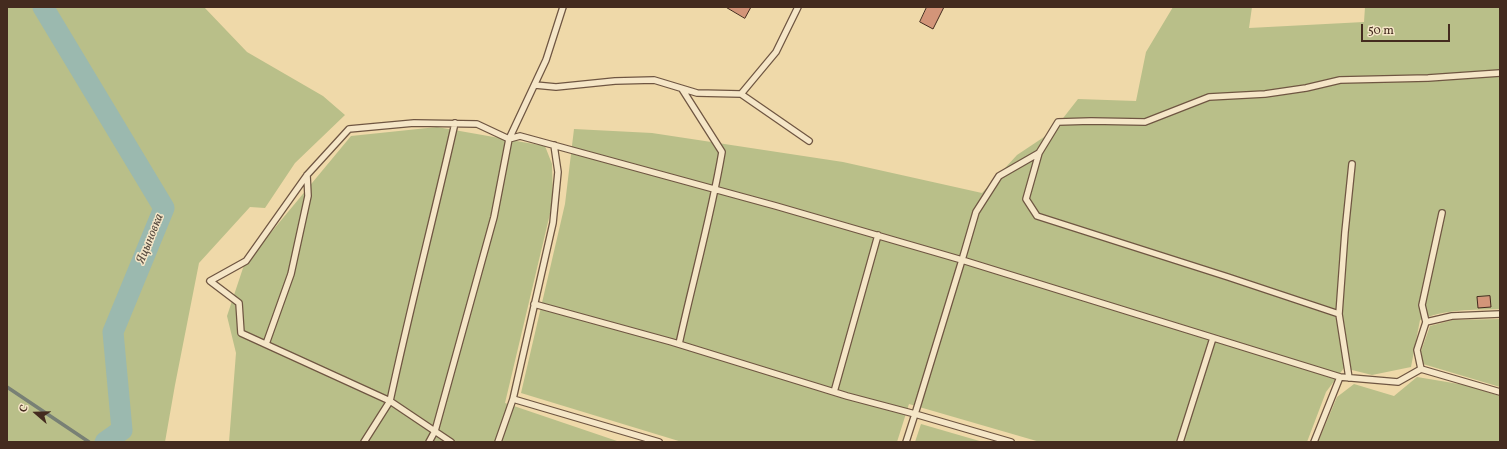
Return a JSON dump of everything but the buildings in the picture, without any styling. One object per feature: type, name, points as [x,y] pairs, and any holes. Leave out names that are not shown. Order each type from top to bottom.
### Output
[{"type":"lane","points":[[428,442],[435,431],[494,217],[509,139],[546,60],[563,7]]},
{"type":"lane","points":[[741,94],[776,52],[798,7]]},
{"type":"lane","points":[[1339,314],[1220,274],[1037,216],[1026,199],[1039,153],[1058,122],[1145,122],[1209,97],[1272,93],[1306,88],[1340,80],[1428,78],[1500,73]]},
{"type":"lane","points":[[535,85],[556,87],[615,81],[654,80],[697,93],[741,94],[809,141]]},
{"type":"lane","points":[[678,344],[716,189],[722,152],[682,89]]},
{"type":"lane","points":[[451,442],[390,401],[241,333],[239,303],[210,281],[246,261],[307,175],[349,130],[414,122],[477,124],[509,139],[520,136],[554,145],[716,189],[962,260],[1340,377],[1398,382],[1421,369],[1500,392]]},
{"type":"lane","points":[[364,442],[390,401],[412,301],[455,123]]},
{"type":"lane","points":[[498,442],[513,399],[553,223],[558,172],[554,145]]},
{"type":"lane","points":[[906,442],[976,212],[999,176],[1039,153]]},
{"type":"lane","points":[[1349,378],[1339,314],[1344,232],[1352,164]]},
{"type":"lane","points":[[266,344],[291,274],[308,196],[307,175]]},
{"type":"lane","points":[[1421,369],[1417,350],[1426,322],[1422,305],[1442,213]]},
{"type":"lane","points":[[834,392],[878,236]]},
{"type":"lane","points":[[534,304],[678,344],[834,392],[1011,442]]},
{"type":"lane","points":[[1426,322],[1452,316],[1500,314]]},
{"type":"lane","points":[[1180,442],[1213,338]]},
{"type":"lane","points":[[1314,442],[1340,377]]},
{"type":"lane","points":[[513,399],[659,442]]},
{"type":"green space","points":[[7,7],[204,7],[247,52],[323,96],[345,115],[295,163],[265,208],[250,207],[199,263],[165,442],[7,442]]},
{"type":"green space","points":[[1173,7],[1252,7],[1249,28],[1364,22],[1365,7],[1500,7],[1500,309],[1449,312],[1429,316],[1420,320],[1411,367],[1372,375],[1344,368],[1326,392],[1307,442],[1040,442],[909,404],[897,442],[682,442],[521,393],[565,204],[574,129],[652,133],[843,162],[982,193],[1017,155],[1053,131],[1078,99],[1136,101],[1146,52]]},
{"type":"green space","points":[[437,127],[545,146],[552,164],[553,201],[505,403],[620,442],[229,442],[236,353],[227,316],[244,265],[351,136]]},
{"type":"green space","points":[[1500,319],[1500,387],[1423,364],[1421,351],[1430,326],[1453,320]]},
{"type":"green space","points":[[1417,377],[1465,385],[1500,396],[1500,442],[1318,442],[1337,397],[1354,384],[1394,396]]},
{"type":"green space","points":[[921,424],[983,442],[915,442]]},
{"type":"waterway","name":"Яцыновка","points":[[43,7],[164,208],[113,332],[122,430],[105,442]]},
{"type":"waterway","points":[[7,387],[89,442]]}]
